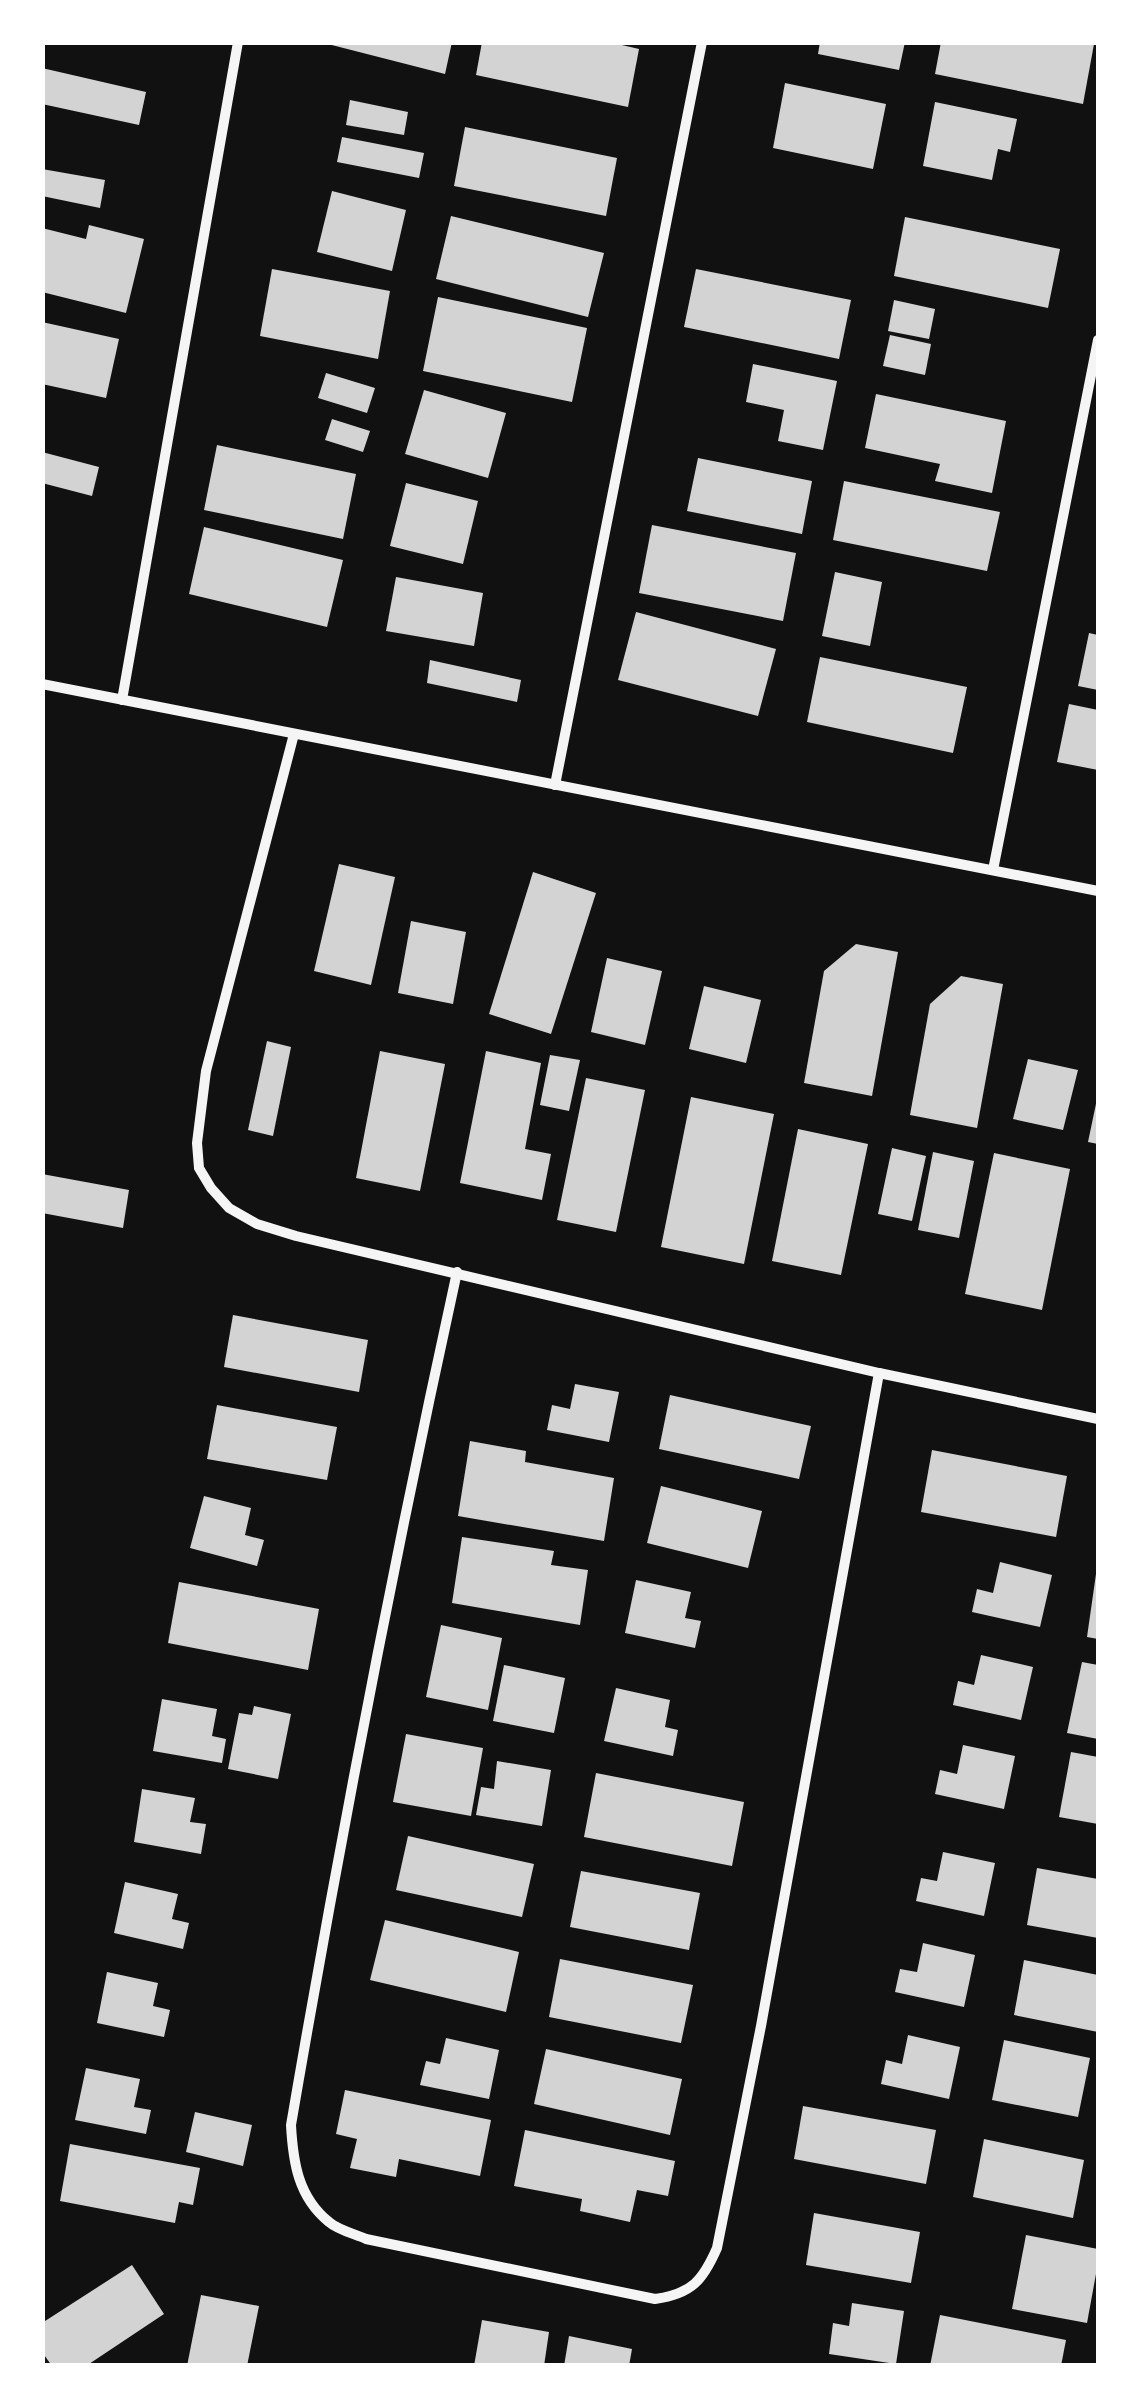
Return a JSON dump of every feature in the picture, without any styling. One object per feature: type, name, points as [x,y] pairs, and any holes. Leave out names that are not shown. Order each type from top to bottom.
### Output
[{"type":"street","points":[[122,700],[238,42]]},
{"type":"street","points":[[555,785],[702,42]]},
{"type":"street","points":[[993,870],[1098,340]]},
{"type":"street","points":[[42,684],[1098,891]]},
{"type":"street","points":[[294,734],[206,1071],[197,1143],[199,1168],[229,1208],[256,1224],[296,1236],[879,1373],[1098,1419]]},
{"type":"street","points":[[458,1272],[370,1686],[290,2125],[294,2162],[306,2196],[330,2224],[366,2239],[656,2299],[676,2296],[693,2286],[707,2270],[717,2248],[761,2026],[879,1373]]},
{"type":"building","points":[[320,42],[452,42],[445,74]]},
{"type":"building","points":[[482,42],[609,42],[639,49],[628,107],[476,75]]},
{"type":"building","points":[[820,42],[905,42],[899,70],[818,54]]},
{"type":"building","points":[[941,42],[1094,44],[1083,104],[935,74]]},
{"type":"building","points":[[42,68],[146,92],[139,125],[42,104]]},
{"type":"building","points":[[785,83],[886,104],[873,169],[773,148]]},
{"type":"building","points":[[350,100],[408,112],[404,135],[346,125]]},
{"type":"building","points":[[935,102],[1017,119],[1010,152],[998,149],[992,180],[923,166]]},
{"type":"building","points":[[465,127],[617,158],[606,216],[454,186]]},
{"type":"building","points":[[342,137],[424,153],[419,178],[337,162]]},
{"type":"building","points":[[42,169],[105,180],[100,208],[42,196]]},
{"type":"building","points":[[332,191],[406,210],[392,271],[317,252]]},
{"type":"building","points":[[451,216],[604,253],[588,317],[436,279]]},
{"type":"building","points":[[905,217],[1060,249],[1048,308],[894,276]]},
{"type":"building","points":[[89,225],[144,239],[126,313],[42,292],[42,228],[86,239]]},
{"type":"building","points":[[272,269],[390,291],[378,359],[260,336]]},
{"type":"building","points":[[696,269],[851,300],[839,359],[684,327]]},
{"type":"building","points":[[438,297],[587,328],[572,402],[423,371]]},
{"type":"building","points":[[894,300],[935,309],[929,339],[888,331]]},
{"type":"building","points":[[42,322],[119,339],[106,398],[42,384]]},
{"type":"building","points":[[890,335],[931,344],[925,375],[883,366]]},
{"type":"building","points":[[753,364],[837,381],[823,450],[778,441],[784,410],[746,402]]},
{"type":"building","points":[[326,373],[375,388],[367,413],[318,398]]},
{"type":"building","points":[[424,390],[506,413],[488,478],[405,454]]},
{"type":"building","points":[[876,394],[1006,421],[992,493],[935,481],[940,464],[865,448]]},
{"type":"building","points":[[332,419],[370,431],[363,452],[325,440]]},
{"type":"building","points":[[217,445],[356,474],[343,539],[204,510]]},
{"type":"building","points":[[42,452],[99,467],[92,496],[42,483]]},
{"type":"building","points":[[698,458],[812,481],[802,534],[687,511]]},
{"type":"building","points":[[844,481],[1000,512],[987,571],[833,540]]},
{"type":"building","points":[[406,483],[478,501],[463,564],[390,546]]},
{"type":"building","points":[[652,525],[796,553],[783,621],[639,593]]},
{"type":"building","points":[[204,527],[343,560],[327,627],[189,594]]},
{"type":"building","points":[[835,572],[882,582],[870,646],[822,636]]},
{"type":"building","points":[[396,577],[483,593],[474,646],[386,631]]},
{"type":"building","points":[[636,612],[776,649],[758,716],[618,680]]},
{"type":"building","points":[[1089,633],[1098,635],[1098,690],[1078,686]]},
{"type":"building","points":[[820,657],[967,687],[953,753],[807,722]]},
{"type":"building","points":[[430,660],[521,680],[517,702],[427,683]]},
{"type":"building","points":[[1069,704],[1098,710],[1098,770],[1057,762]]},
{"type":"building","points":[[339,864],[395,877],[371,985],[314,971]]},
{"type":"building","points":[[533,872],[596,893],[551,1034],[489,1014]]},
{"type":"building","points":[[411,921],[466,932],[453,1004],[398,993]]},
{"type":"building","points":[[856,944],[898,952],[872,1096],[804,1083],[824,971]]},
{"type":"building","points":[[607,958],[662,971],[645,1045],[591,1032]]},
{"type":"building","points":[[961,976],[1003,984],[977,1128],[910,1115],[930,1004]]},
{"type":"building","points":[[704,986],[761,1000],[746,1063],[689,1049]]},
{"type":"building","points":[[267,1041],[291,1047],[273,1136],[248,1130]]},
{"type":"building","points":[[380,1051],[445,1064],[420,1191],[356,1178]]},
{"type":"building","points":[[486,1051],[541,1063],[525,1149],[551,1154],[542,1200],[460,1183]]},
{"type":"building","points":[[550,1055],[580,1060],[569,1111],[540,1105]]},
{"type":"building","points":[[1028,1059],[1078,1070],[1063,1130],[1013,1119]]},
{"type":"building","points":[[586,1078],[645,1090],[616,1232],[557,1220]]},
{"type":"building","points":[[691,1097],[774,1114],[744,1264],[661,1247]]},
{"type":"building","points":[[1098,1099],[1098,1144],[1088,1142]]},
{"type":"building","points":[[798,1129],[868,1144],[841,1275],[772,1261]]},
{"type":"building","points":[[892,1148],[926,1156],[912,1221],[878,1214]]},
{"type":"building","points":[[933,1152],[974,1161],[959,1238],[918,1230]]},
{"type":"building","points":[[994,1153],[1070,1169],[1042,1310],[965,1294]]},
{"type":"building","points":[[42,1174],[129,1190],[123,1228],[42,1213]]},
{"type":"building","points":[[233,1315],[368,1340],[359,1392],[224,1367]]},
{"type":"building","points":[[575,1384],[619,1392],[609,1442],[547,1430],[552,1405],[570,1409]]},
{"type":"building","points":[[670,1395],[811,1426],[799,1479],[659,1449]]},
{"type":"building","points":[[217,1405],[337,1427],[327,1480],[207,1459]]},
{"type":"building","points":[[470,1441],[526,1451],[525,1462],[614,1478],[604,1541],[458,1516]]},
{"type":"building","points":[[932,1450],[1067,1476],[1056,1537],[921,1512]]},
{"type":"building","points":[[661,1486],[762,1511],[748,1568],[647,1543]]},
{"type":"building","points":[[204,1496],[251,1508],[245,1535],[264,1540],[257,1566],[190,1548]]},
{"type":"building","points":[[462,1537],[554,1551],[551,1565],[588,1570],[580,1625],[452,1603]]},
{"type":"building","points":[[1000,1562],[1052,1575],[1040,1627],[972,1612],[977,1589],[993,1593]]},
{"type":"building","points":[[1098,1574],[1098,1639],[1087,1637]]},
{"type":"building","points":[[636,1580],[691,1592],[685,1618],[701,1621],[695,1648],[625,1633]]},
{"type":"building","points":[[179,1582],[319,1609],[308,1670],[168,1643]]},
{"type":"building","points":[[441,1625],[502,1638],[488,1710],[426,1697]]},
{"type":"building","points":[[981,1655],[1033,1667],[1021,1720],[953,1705],[958,1681],[974,1685]]},
{"type":"building","points":[[1082,1662],[1098,1665],[1098,1739],[1067,1733]]},
{"type":"building","points":[[504,1665],[565,1678],[554,1733],[493,1721]]},
{"type":"building","points":[[616,1688],[670,1700],[665,1727],[678,1730],[673,1756],[604,1741]]},
{"type":"building","points":[[162,1699],[217,1709],[212,1736],[226,1739],[222,1763],[153,1751]]},
{"type":"building","points":[[254,1706],[291,1714],[278,1779],[228,1769],[239,1713],[252,1715]]},
{"type":"building","points":[[406,1734],[483,1748],[471,1816],[393,1802]]},
{"type":"building","points":[[963,1745],[1015,1756],[1004,1809],[935,1794],[940,1770],[957,1774]]},
{"type":"building","points":[[1071,1752],[1098,1757],[1098,1824],[1059,1817]]},
{"type":"building","points":[[497,1761],[551,1770],[542,1826],[476,1815],[481,1787],[494,1789]]},
{"type":"building","points":[[596,1773],[744,1802],[732,1866],[584,1837]]},
{"type":"building","points":[[142,1789],[195,1798],[190,1822],[206,1824],[201,1854],[134,1842]]},
{"type":"building","points":[[408,1836],[534,1864],[522,1917],[396,1890]]},
{"type":"building","points":[[943,1852],[995,1863],[984,1916],[916,1901],[921,1878],[937,1881]]},
{"type":"building","points":[[1037,1868],[1098,1879],[1098,1938],[1027,1925]]},
{"type":"building","points":[[581,1871],[700,1893],[689,1950],[570,1927]]},
{"type":"building","points":[[125,1882],[178,1894],[172,1919],[189,1923],[183,1949],[114,1933]]},
{"type":"building","points":[[385,1920],[519,1952],[506,2012],[370,1980]]},
{"type":"building","points":[[923,1943],[975,1955],[964,2007],[895,1992],[900,1969],[917,1972]]},
{"type":"building","points":[[560,1959],[693,1985],[681,2043],[549,2017]]},
{"type":"building","points":[[1024,1960],[1098,1975],[1098,2032],[1014,2015]]},
{"type":"building","points":[[107,1972],[158,1983],[153,2006],[170,2010],[164,2037],[97,2023]]},
{"type":"building","points":[[908,2035],[960,2047],[949,2099],[881,2084],[886,2060],[902,2064]]},
{"type":"building","points":[[446,2038],[499,2050],[489,2099],[420,2085],[426,2061],[440,2064]]},
{"type":"building","points":[[1004,2040],[1090,2058],[1078,2117],[992,2100]]},
{"type":"building","points":[[546,2049],[682,2079],[670,2135],[534,2104]]},
{"type":"building","points":[[86,2068],[140,2079],[134,2107],[151,2110],[146,2134],[75,2120]]},
{"type":"building","points":[[345,2090],[491,2120],[480,2176],[399,2159],[396,2177],[350,2168],[357,2139],[336,2134]]},
{"type":"building","points":[[803,2106],[936,2130],[926,2184],[794,2159]]},
{"type":"building","points":[[195,2112],[252,2125],[243,2166],[186,2152]]},
{"type":"building","points":[[525,2130],[675,2161],[668,2196],[637,2190],[630,2222],[580,2211],[582,2199],[514,2186]]},
{"type":"building","points":[[984,2139],[1084,2160],[1073,2218],[973,2197]]},
{"type":"building","points":[[70,2144],[200,2168],[193,2205],[179,2202],[175,2223],[60,2201]]},
{"type":"building","points":[[814,2213],[920,2232],[911,2283],[806,2265]]},
{"type":"building","points":[[1026,2235],[1098,2249],[1087,2323],[1012,2309]]},
{"type":"building","points":[[132,2265],[164,2314],[86,2366],[52,2366],[42,2352],[42,2323]]},
{"type":"building","points":[[201,2295],[259,2306],[247,2366],[187,2366]]},
{"type":"building","points":[[852,2303],[904,2311],[896,2364],[829,2354],[833,2323],[849,2326]]},
{"type":"building","points":[[940,2315],[1066,2340],[1061,2366],[930,2366]]},
{"type":"building","points":[[482,2320],[549,2332],[544,2366],[474,2366]]},
{"type":"building","points":[[569,2336],[632,2349],[629,2366],[564,2366]]}]
